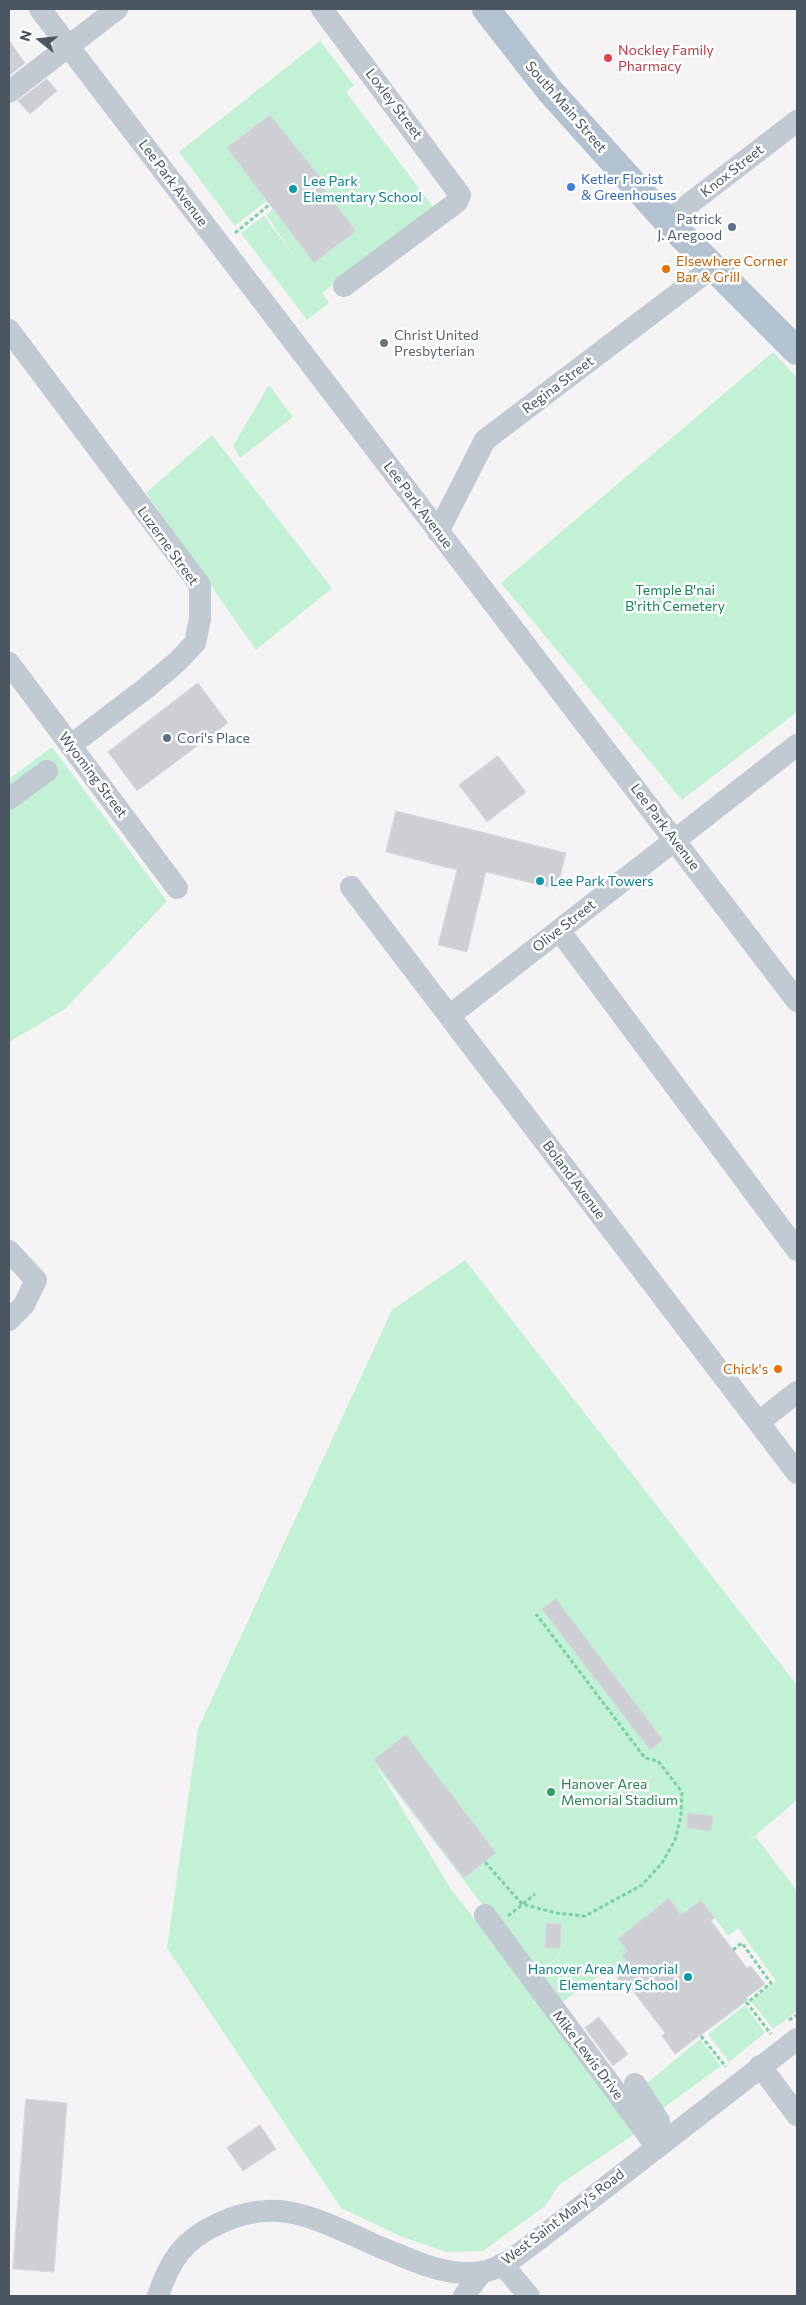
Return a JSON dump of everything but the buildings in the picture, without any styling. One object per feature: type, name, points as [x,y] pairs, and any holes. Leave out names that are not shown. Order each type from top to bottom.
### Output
[{"type":"main road","name":"South Main Street","points":[[486,9],[550,91],[667,221],[797,350]]},
{"type":"street","name":"Lee Park Avenue","points":[[40,9],[797,1001]]},
{"type":"street","points":[[9,92],[117,9]]},
{"type":"street","name":"Loxley Street","points":[[322,9],[460,194],[457,202],[344,286]]},
{"type":"street","name":"Knox Street","points":[[667,221],[797,121]]},
{"type":"street","name":"Regina Street","points":[[438,532],[485,440],[713,267]]},
{"type":"street","name":"Luzerne Street","points":[[9,330],[200,585],[200,619],[195,643],[158,678],[71,745]]},
{"type":"street","name":"Wyoming Street","points":[[9,663],[178,888]]},
{"type":"street","name":"Olive Street","points":[[449,1016],[797,745]]},
{"type":"street","points":[[9,799],[48,771]]},
{"type":"street","name":"Boland Avenue","points":[[351,887],[797,1473]]},
{"type":"street","points":[[559,930],[797,1250]]},
{"type":"street","points":[[9,1251],[36,1280],[24,1305],[9,1320]]},
{"type":"street","points":[[759,1422],[797,1392]]},
{"type":"street","name":"Mike Lewis Drive","points":[[490,1921],[566,2018],[656,2146]]},
{"type":"street","name":"West Saint Mary's Road","points":[[492,2268],[539,2239],[656,2146],[797,2039]]},
{"type":"street","points":[[760,2066],[797,2115]]},
{"type":"street","points":[[636,2084],[659,2121]]},
{"type":"street","points":[[158,2296],[175,2258],[187,2242],[201,2232],[232,2217],[261,2211],[293,2211],[325,2221],[363,2240],[428,2267],[458,2273],[492,2268],[529,2296]]},
{"type":"street","points":[[464,2296],[492,2268]]},
{"type":"path","points":[[238,230],[270,205]]},
{"type":"path","points":[[485,1862],[522,1904],[556,1913],[585,1916],[642,1884],[662,1863],[675,1840],[681,1816],[682,1792],[658,1761],[645,1758],[536,1614]]},
{"type":"path","points":[[490,1921],[522,1904],[534,1894]]},
{"type":"path","points":[[733,1950],[742,1943],[771,1983],[746,2002],[771,2034]]},
{"type":"path","points":[[701,2036],[726,2067]]},
{"type":"green space","points":[[320,41],[354,85],[346,92],[431,204],[432,208],[322,293],[329,303],[307,320],[241,233],[264,216],[298,261],[266,215],[273,209],[279,218],[282,216],[295,238],[314,263],[356,231],[321,184],[324,182],[270,115],[227,148],[266,194],[263,196],[266,201],[235,226],[179,152]]},
{"type":"green space","name":"Temple B'nai B'rith Cemetery","points":[[773,352],[797,378],[797,712],[682,800],[501,583]]},
{"type":"green space","points":[[269,385],[293,417],[240,458],[233,446]]},
{"type":"green space","points":[[212,435],[332,588],[256,650],[146,493]]},
{"type":"green space","points":[[52,747],[167,901],[65,1009],[9,1042],[9,779]]},
{"type":"green space","points":[[465,1260],[797,1685],[797,1800],[749,1841],[756,1837],[797,1891],[797,2011],[773,2029],[751,2001],[776,1981],[738,1928],[728,1936],[701,1900],[681,1915],[669,1899],[619,1938],[628,1951],[622,1955],[626,1960],[612,1971],[607,1970],[561,2003],[539,1972],[585,1937],[535,1974],[375,1764],[451,1889],[616,2102],[636,2133],[559,2185],[545,2206],[483,2251],[447,2252],[400,2236],[341,2208],[167,1948],[198,1729],[392,1310]]},
{"type":"green space","points":[[745,2005],[765,2033],[729,2062],[708,2034]]},
{"type":"green space","points":[[700,2039],[721,2066],[659,2111],[645,2085]]},
{"type":"place","name":"Nockley Family Pharmacy","points":[[608,58]]},
{"type":"place","name":"Ketler Florist & Greenhouses","points":[[571,187]]},
{"type":"place","name":"Lee Park Elementary School","points":[[293,189]]},
{"type":"place","name":"Patrick J. Aregood","points":[[732,227]]},
{"type":"place","name":"Elsewhere Corner Bar & Grill","points":[[666,269]]},
{"type":"place","name":"Christ United Presbyterian","points":[[384,343]]},
{"type":"place","name":"Cori's Place","points":[[167,738]]},
{"type":"place","name":"Lee Park Towers","points":[[540,881]]},
{"type":"place","name":"Chick's","points":[[778,1369]]},
{"type":"place","name":"Hanover Area Memorial Stadium","points":[[551,1792]]},
{"type":"place","name":"Hanover Area Memorial Elementary School","points":[[688,1977]]}]
